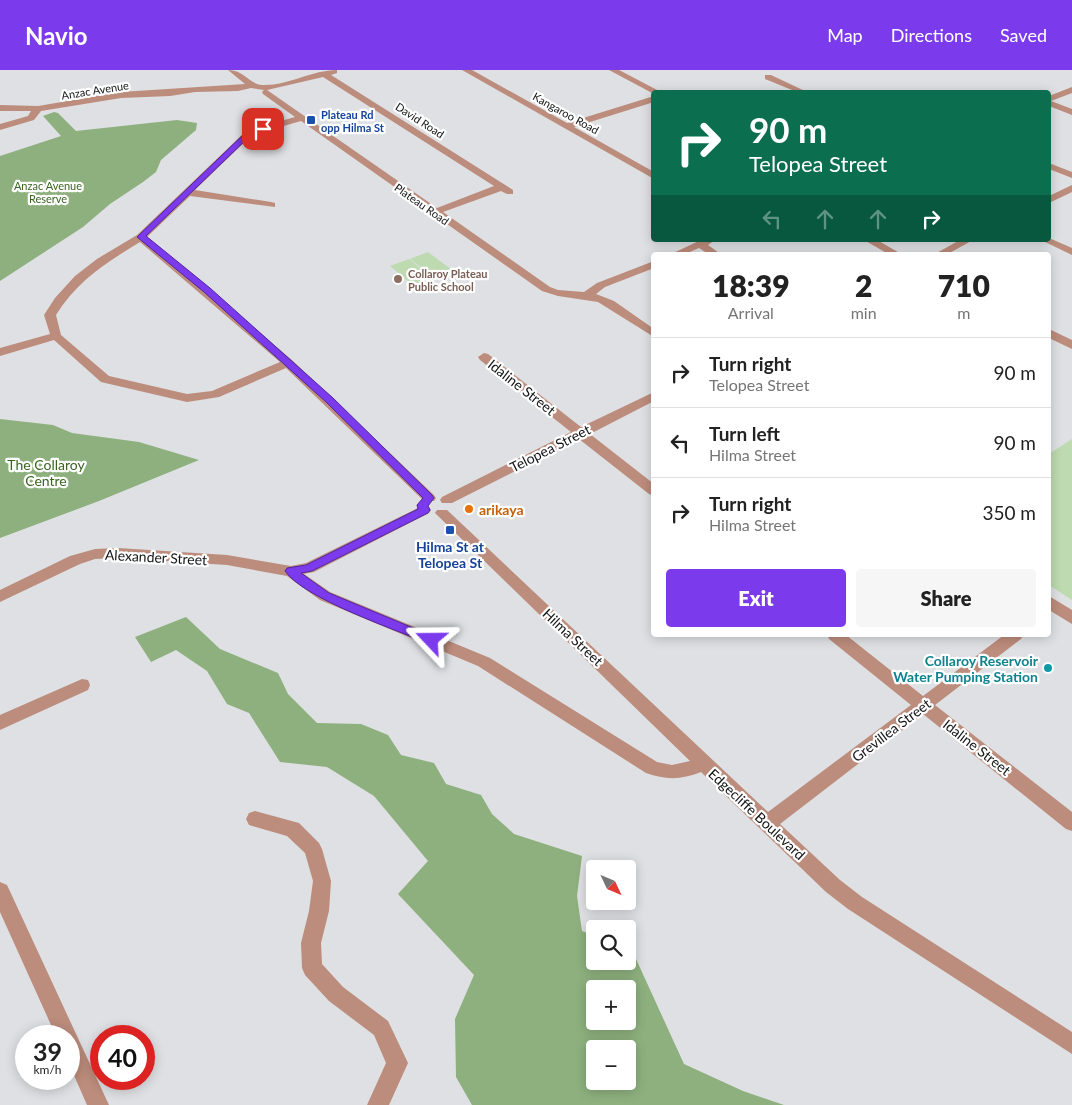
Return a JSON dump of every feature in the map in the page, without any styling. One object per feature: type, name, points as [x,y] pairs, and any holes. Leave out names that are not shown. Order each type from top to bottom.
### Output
[{"type":"street","name":"Plateau Road","points":[[232,70],[262,88],[300,118],[546,290],[558,294],[586,296],[603,300],[651,332]]},
{"type":"street","name":"Anzac Avenue","points":[[0,108],[38,109],[121,95],[170,93],[195,89],[262,88],[338,70]]},
{"type":"street","name":"Kangaroo Road","points":[[466,70],[651,174]]},
{"type":"street","points":[[613,70],[653,90]]},
{"type":"street","name":"David Road","points":[[324,74],[506,190],[434,212]]},
{"type":"street","points":[[768,77],[798,90]]},
{"type":"street","points":[[1051,100],[1072,90]]},
{"type":"street","points":[[568,126],[651,100]]},
{"type":"street","points":[[1051,102],[1072,112]]},
{"type":"street","points":[[0,127],[31,118],[38,109]]},
{"type":"street","points":[[288,363],[215,394],[187,398],[105,379],[56,336],[50,315],[60,296],[82,273],[141,237],[249,133],[300,118]]},
{"type":"street","points":[[1051,167],[1072,175]]},
{"type":"street","points":[[1051,199],[1072,188]]},
{"type":"street","points":[[186,192],[271,205]]},
{"type":"street","points":[[141,237],[207,290],[330,400],[426,504],[430,514],[444,506]]},
{"type":"street","points":[[681,252],[705,242]]},
{"type":"street","points":[[873,242],[892,252]]},
{"type":"street","points":[[944,252],[964,242]]},
{"type":"street","points":[[1050,242],[1072,252]]},
{"type":"street","points":[[700,244],[713,252]]},
{"type":"street","points":[[586,296],[601,286],[651,265]]},
{"type":"street","points":[[1051,334],[1072,345]]},
{"type":"street","points":[[0,352],[56,336]]},
{"type":"street","name":"Idaline Street","points":[[484,357],[651,490]]},
{"type":"street","name":"Telopea Street","points":[[444,506],[580,433],[651,398]]},
{"type":"street","points":[[291,571],[308,568],[426,504]]},
{"type":"street","name":"Hilma Street","points":[[444,506],[702,763]]},
{"type":"street","name":"Alexander Street","points":[[0,596],[75,560],[95,554],[226,560],[291,571]]},
{"type":"street","name":"Edgecliffe Boulevard","points":[[291,571],[325,596],[484,662],[652,768],[662,772],[677,773],[691,770],[702,763],[833,886],[855,903],[1072,1044]]},
{"type":"street","points":[[1051,607],[1072,618]]},
{"type":"street","name":"Idaline Street","points":[[838,637],[1072,823]]},
{"type":"street","name":"Grevillea Street","points":[[766,824],[1012,637]]},
{"type":"street","points":[[0,723],[82,685]]},
{"type":"street","points":[[255,819],[293,829],[314,849],[322,881],[319,911],[311,943],[312,968],[336,994],[381,1028],[397,1063],[378,1105]]},
{"type":"street","points":[[0,891],[62,1025]]},
{"type":"street","points":[[80,1065],[98,1105]]},
{"type":"green space","name":"Anzac Avenue Reserve","points":[[54,112],[58,113],[76,131],[177,120],[197,123],[196,130],[161,160],[156,172],[110,204],[83,227],[0,281],[0,156],[61,136],[43,116]]},
{"type":"green space","points":[[428,252],[452,270],[433,277],[410,259]]},
{"type":"green space","points":[[409,259],[432,278],[413,285],[390,266]]},
{"type":"green space","name":"The Collaroy Centre","points":[[0,419],[53,425],[72,433],[139,442],[199,460],[99,501],[0,538]]},
{"type":"green space","points":[[1072,439],[1072,600],[1051,586],[1051,453]]},
{"type":"green space","points":[[186,617],[220,649],[278,673],[288,694],[317,723],[361,724],[388,735],[401,755],[434,763],[446,784],[481,795],[492,814],[514,834],[582,856],[577,896],[582,931],[586,933],[586,970],[636,970],[636,959],[684,1064],[743,1091],[784,1105],[472,1105],[456,1077],[455,1019],[474,975],[398,894],[428,861],[374,796],[327,767],[280,762],[249,713],[227,704],[207,671],[176,650],[151,662],[135,637]]},
{"type":"place","name":"Plateau Rd opp Hilma St","points":[[311,120]]},
{"type":"place","name":"Collaroy Plateau Public School","points":[[398,279]]},
{"type":"place","name":"arikaya","points":[[469,509]]},
{"type":"place","name":"Hilma St at Telopea St","points":[[450,530]]},
{"type":"place","name":"Collaroy Reservoir Water Pumping Station","points":[[1048,668]]},
{"type":"route","points":[[263,129],[249,133],[141,237],[207,290],[330,400],[429,498],[422,505],[424,510],[308,568],[291,571],[325,596],[431,640]]}]
